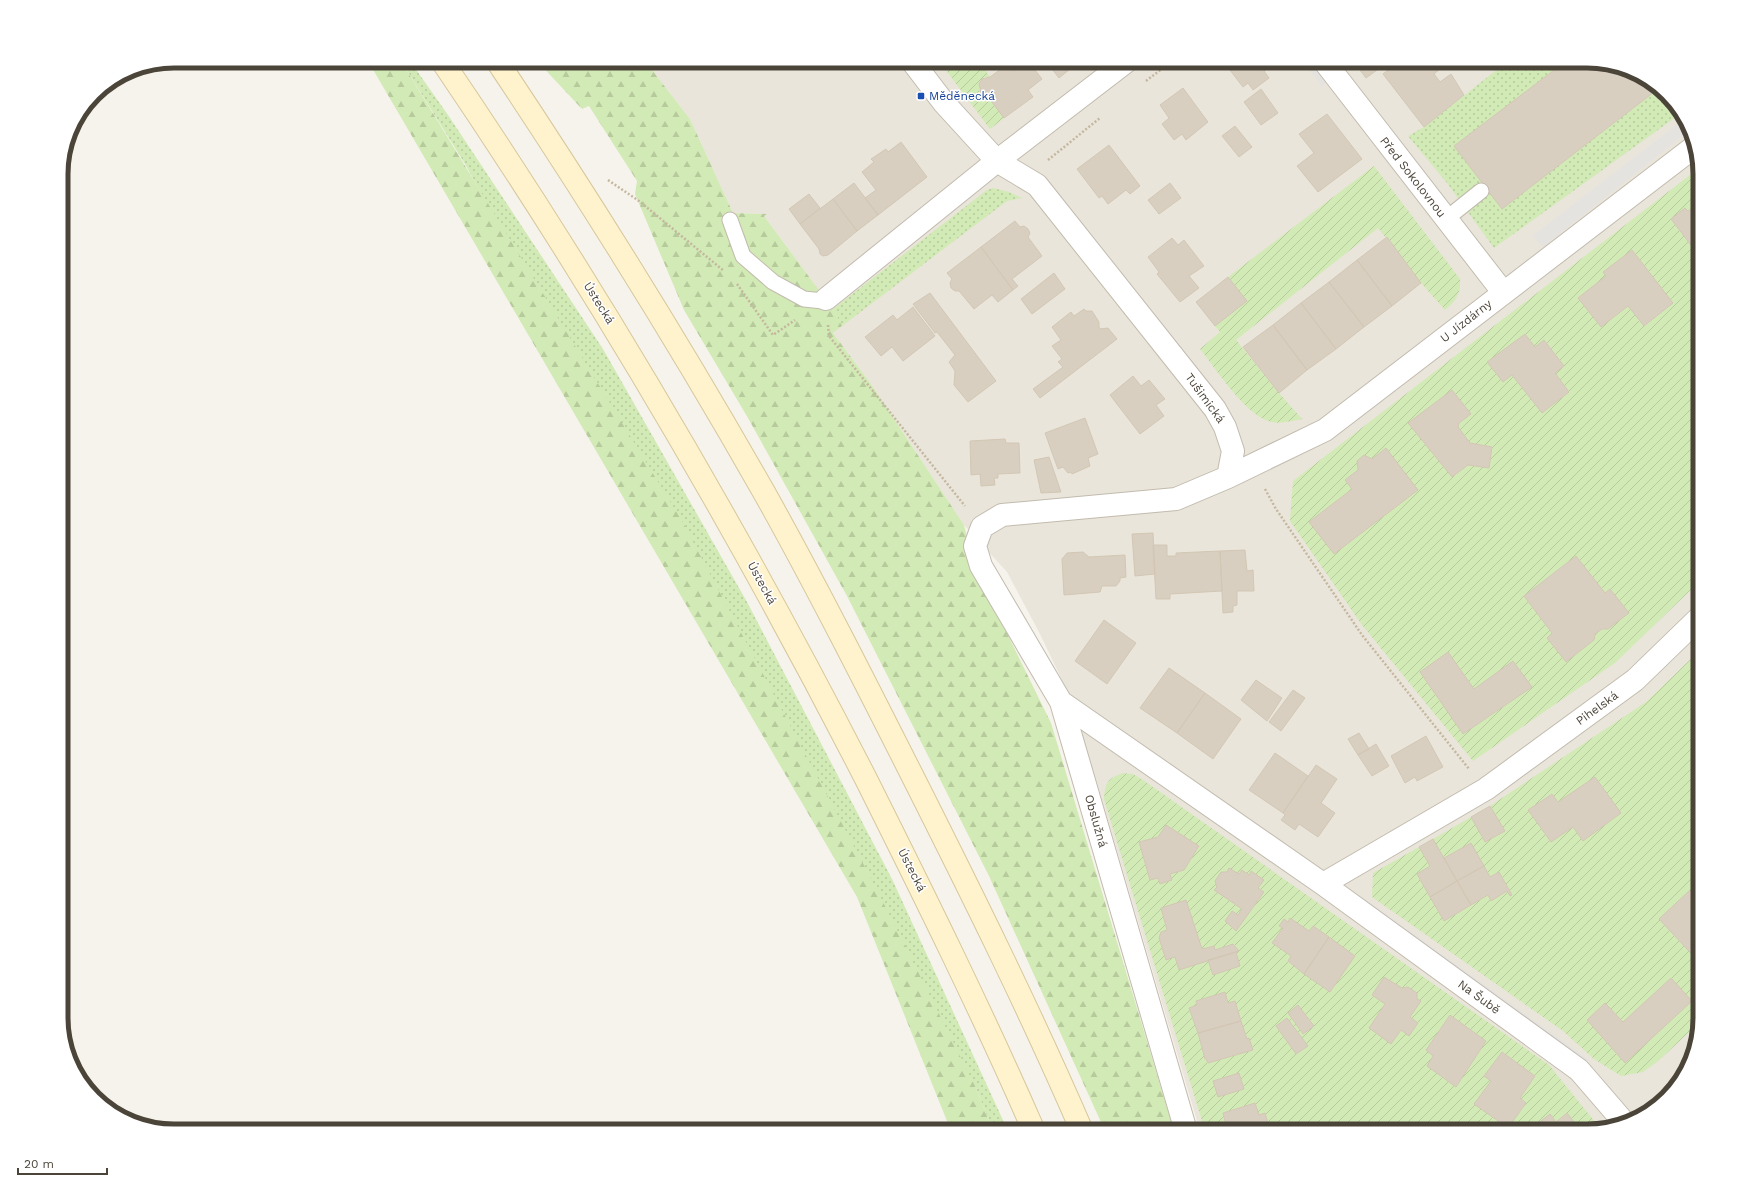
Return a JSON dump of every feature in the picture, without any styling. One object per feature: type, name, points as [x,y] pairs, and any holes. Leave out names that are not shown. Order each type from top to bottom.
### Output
[{"type":"main road","name":"Ústecká","points":[[447,68],[497,142],[622,340],[727,520],[804,658],[934,913],[991,1034],[1031,1124]]},
{"type":"main road","points":[[502,68],[550,140],[661,318],[764,493],[824,602],[965,880],[1042,1038],[1079,1124]]},
{"type":"street","name":"Tušimická","points":[[917,68],[944,104],[998,161],[1037,184],[1215,409],[1225,427],[1233,452],[1228,477]]},
{"type":"street","points":[[824,300],[998,161],[1118,68]]},
{"type":"street","name":"Před Sokolovnou","points":[[1329,68],[1503,292]]},
{"type":"street","name":"U Jízdárny","points":[[1228,477],[1289,449],[1325,430],[1690,150]]},
{"type":"street","points":[[982,527],[1002,515],[1176,499],[1228,477]]},
{"type":"street","name":"Obslužná","points":[[982,527],[975,546],[981,566],[1061,702],[1184,1124]]},
{"type":"street","name":"Pihelská","points":[[1323,884],[1486,789],[1635,680],[1693,624]]},
{"type":"street","name":"Na Šubě","points":[[1061,702],[1323,884],[1579,1070],[1621,1118]]},
{"type":"lane","points":[[1446,219],[1481,191]]},
{"type":"lane","points":[[730,220],[743,256],[773,282],[804,299],[824,300]]},
{"type":"path","points":[[1142,85],[1163,68]]},
{"type":"path","points":[[1046,161],[1106,113]]},
{"type":"path","points":[[607,179],[639,201],[729,275]]},
{"type":"path","points":[[735,280],[773,335],[824,300],[829,336],[982,527]]},
{"type":"path","points":[[1252,465],[1276,509],[1362,635],[1486,789]]},
{"type":"shaded area","points":[[650,68],[1594,68],[1608,70],[1634,79],[1657,94],[1667,104],[1682,127],[1687,140],[1692,160],[1693,174],[1693,1018],[1691,1039],[1682,1065],[1667,1088],[1657,1098],[1640,1110],[1628,1116],[1601,1123],[1587,1124],[1198,1124],[1098,786],[1061,678],[1040,634],[1007,572],[964,525],[871,384],[833,333],[842,326],[833,309],[764,216],[766,214],[733,213],[690,119]]},
{"type":"shaded area","points":[[1307,68],[1318,68],[1327,80],[1322,87]]},
{"type":"shaded area","points":[[1679,123],[1685,134],[1543,247],[1532,236]]},
{"type":"shaded area","points":[[1361,896],[1588,1059],[1579,1070],[1358,909]]},
{"type":"green space","points":[[372,68],[405,68],[682,521],[876,888],[976,1088],[990,1124],[948,1124],[857,897]]},
{"type":"green space","points":[[405,68],[415,68],[448,115],[603,349],[747,602],[892,879],[1005,1124],[990,1124],[976,1088],[465,164]]},
{"type":"green space","points":[[544,68],[650,68],[690,119],[733,213],[767,214],[764,216],[833,309],[842,326],[833,333],[871,384],[964,525],[974,566],[1051,723],[1172,1124],[1102,1124],[989,876],[847,596],[748,418],[684,310],[635,194],[637,181],[589,106],[582,109]]},
{"type":"green space","points":[[944,68],[984,68],[990,77],[985,77],[980,81],[979,90],[984,96],[988,97],[1004,118],[990,129]]},
{"type":"green space","points":[[1499,68],[1557,68],[1455,146],[1502,209],[1654,92],[1667,104],[1676,117],[1494,248],[1447,183],[1408,136],[1424,127]]},
{"type":"green space","points":[[1374,166],[1460,279],[1459,293],[1455,300],[1445,310],[1421,283],[1378,228],[1236,340],[1302,419],[1281,423],[1268,421],[1259,416],[1240,400],[1200,349],[1220,332],[1215,326],[1247,301],[1228,277]]},
{"type":"green space","points":[[1693,173],[1693,207],[1688,211],[1685,208],[1671,219],[1693,248],[1693,588],[1615,663],[1473,761],[1362,625],[1290,521],[1293,481]],"holes":[[[1632,250],[1673,303],[1644,326],[1628,306],[1601,327],[1578,298],[1606,276],[1603,272]],[[1525,334],[1535,347],[1545,340],[1564,366],[1555,373],[1569,392],[1542,413],[1512,375],[1503,382],[1488,362]],[[1452,390],[1471,414],[1459,423],[1458,427],[1470,443],[1492,447],[1489,468],[1468,465],[1452,477],[1408,423]],[[1364,455],[1372,459],[1334,554],[1309,522],[1352,489],[1345,480],[1358,470]],[[1576,556],[1605,593],[1610,589],[1629,613],[1608,629],[1602,629],[1595,634],[1594,640],[1566,662],[1548,638],[1552,633],[1524,596]],[[1448,652],[1474,689],[1513,661],[1532,687],[1463,734],[1420,672]]]},
{"type":"green space","points":[[993,188],[1009,192],[1022,198],[1007,201],[842,326],[833,309],[987,190]]},
{"type":"green space","points":[[1693,657],[1693,893],[1690,890],[1659,919],[1693,955],[1692,1029],[1657,1062],[1643,1072],[1621,1076],[1594,1059],[1563,1031],[1372,897],[1373,873],[1419,847],[1430,866],[1417,874],[1444,921],[1488,895],[1491,900],[1507,891],[1510,896],[1512,895],[1499,872],[1490,877],[1471,843],[1444,858],[1433,839],[1471,817],[1485,842],[1505,831],[1490,806],[1646,702]],"holes":[[[1595,777],[1621,813],[1583,840],[1573,827],[1551,842],[1528,810],[1551,794],[1558,802]],[[1671,979],[1625,1063],[1587,1020],[1605,1003],[1623,1022]]]},
{"type":"green space","points":[[1123,773],[1133,774],[1143,780],[1549,1065],[1596,1123],[1576,1124],[1567,1113],[1556,1122],[1550,1114],[1537,1124],[1511,1124],[1526,1103],[1520,1098],[1535,1076],[1502,1052],[1485,1076],[1491,1081],[1474,1104],[1502,1124],[1268,1124],[1265,1113],[1259,1115],[1255,1103],[1223,1113],[1226,1124],[1203,1124],[1104,799],[1106,785],[1114,777]],"holes":[[[1166,825],[1199,847],[1184,870],[1170,874],[1171,880],[1160,884],[1158,878],[1150,880],[1139,842],[1158,837]],[[1229,868],[1239,874],[1242,870],[1249,875],[1251,871],[1258,888],[1264,892],[1236,931],[1225,921],[1232,911],[1238,915],[1242,909],[1214,890],[1217,887],[1215,881],[1221,872],[1227,872]],[[1186,900],[1202,949],[1213,946],[1215,950],[1234,944],[1238,951],[1236,952],[1240,966],[1213,975],[1208,960],[1175,957],[1159,938],[1161,932],[1167,930],[1161,908]],[[1290,918],[1309,931],[1313,926],[1355,956],[1330,992],[1288,962],[1291,956],[1273,943],[1283,928],[1279,926],[1284,919],[1288,922]],[[1384,977],[1402,988],[1408,987],[1417,993],[1417,999],[1421,1001],[1410,1017],[1418,1023],[1401,1030],[1391,1043],[1369,1028],[1385,1004],[1372,995]],[[1225,993],[1228,1003],[1235,1001],[1247,1039],[1249,1038],[1253,1050],[1208,1063],[1205,1059],[1193,1015],[1197,1005],[1196,1001]],[[1298,1005],[1314,1026],[1303,1034],[1288,1013]],[[1450,1015],[1486,1041],[1456,1087],[1427,1066],[1433,1056],[1426,1050]],[[1287,1018],[1307,1045],[1296,1054],[1276,1026]]]},
{"type":"building","points":[[1002,68],[1011,68],[1014,71],[1018,68],[1033,68],[1042,79],[1028,90],[1033,97],[1004,118],[988,97],[981,93],[979,84],[982,79],[990,77]]},
{"type":"building","points":[[1051,68],[1071,68],[1059,78]]},
{"type":"building","points":[[1228,68],[1268,68],[1264,71],[1269,78],[1253,90],[1248,83],[1243,87]]},
{"type":"building","points":[[1358,68],[1380,68],[1366,78]]},
{"type":"building","points":[[1391,68],[1441,68],[1434,74],[1440,82],[1451,74],[1464,95],[1424,127],[1383,74]]},
{"type":"building","points":[[1557,68],[1594,68],[1608,70],[1634,79],[1654,92],[1502,209],[1454,146]]},
{"type":"building","points":[[1183,88],[1208,122],[1186,140],[1182,134],[1174,140],[1162,124],[1169,118],[1160,105]]},
{"type":"building","points":[[1261,89],[1278,113],[1261,125],[1244,102]]},
{"type":"building","points":[[1327,114],[1362,159],[1318,192],[1297,166],[1314,153],[1299,134]]},
{"type":"building","points":[[1235,126],[1252,147],[1239,157],[1222,136]]},
{"type":"building","points":[[901,142],[927,177],[878,215],[865,198],[876,190],[862,172],[874,162],[871,159],[886,149],[888,152]]},
{"type":"building","points":[[1109,145],[1140,186],[1130,194],[1126,190],[1108,204],[1102,196],[1099,198],[1077,169]]},
{"type":"building","points":[[854,183],[878,215],[857,231],[833,199]]},
{"type":"building","points":[[1170,183],[1181,198],[1159,214],[1148,200]]},
{"type":"building","points":[[809,194],[820,208],[800,224],[789,209]]},
{"type":"building","points":[[833,199],[857,231],[828,255],[823,256],[820,254],[819,249],[800,224]]},
{"type":"building","points":[[1693,207],[1693,248],[1671,219],[1685,208],[1688,211]]},
{"type":"building","points":[[1015,221],[1020,227],[1024,226],[1028,229],[1030,233],[1028,237],[1042,256],[1012,279],[1018,286],[1013,290],[981,247]]},
{"type":"building","points":[[1387,237],[1421,283],[1392,306],[1357,260]]},
{"type":"building","points":[[1172,238],[1178,245],[1184,240],[1204,266],[1189,276],[1199,288],[1180,302],[1157,274],[1159,272],[1148,257]]},
{"type":"building","points":[[981,247],[1013,290],[998,302],[992,295],[974,309],[959,291],[955,291],[951,288],[950,283],[952,279],[947,273]]},
{"type":"building","points":[[1632,250],[1673,303],[1644,326],[1628,306],[1601,327],[1578,298],[1606,276],[1603,272]]},
{"type":"building","points":[[1357,260],[1392,306],[1364,327],[1329,282]]},
{"type":"building","points":[[1054,273],[1065,289],[1032,314],[1021,299]]},
{"type":"building","points":[[1228,277],[1247,301],[1215,326],[1196,302]]},
{"type":"building","points":[[1329,282],[1364,327],[1336,349],[1301,303]]},
{"type":"building","points":[[930,293],[996,381],[968,402],[954,385],[955,371],[949,362],[955,355],[937,332],[935,333],[913,304]]},
{"type":"building","points":[[1301,303],[1336,349],[1307,370],[1273,325]]},
{"type":"building","points":[[913,307],[935,336],[903,361],[892,347],[881,356],[865,337],[893,315],[897,320]]},
{"type":"building","points":[[1084,309],[1086,311],[1092,311],[1099,322],[1100,329],[1108,328],[1117,339],[1040,398],[1033,389],[1063,367],[1058,362],[1062,359],[1052,346],[1061,340],[1052,327],[1071,312],[1074,316]]},
{"type":"building","points":[[1273,325],[1307,370],[1279,393],[1243,347]]},
{"type":"building","points":[[1525,334],[1535,347],[1544,340],[1564,366],[1555,373],[1569,392],[1542,413],[1512,375],[1503,382],[1487,362]]},
{"type":"building","points":[[1133,376],[1141,386],[1149,380],[1165,399],[1156,405],[1164,416],[1140,434],[1110,395]]},
{"type":"building","points":[[1452,390],[1471,414],[1459,423],[1458,427],[1470,443],[1492,447],[1489,468],[1468,465],[1452,477],[1408,423]]},
{"type":"building","points":[[1085,418],[1098,454],[1088,458],[1090,466],[1072,474],[1071,472],[1068,473],[1063,467],[1058,469],[1045,433]]},
{"type":"building","points":[[1005,439],[1006,443],[1019,443],[1020,473],[998,474],[998,478],[994,478],[995,485],[981,486],[980,474],[971,475],[970,441]]},
{"type":"building","points":[[1386,448],[1418,490],[1334,554],[1309,522],[1352,489],[1345,480],[1358,470],[1357,461],[1364,455],[1372,459]]},
{"type":"building","points":[[1049,457],[1061,492],[1041,493],[1034,460]]},
{"type":"building","points":[[1153,533],[1155,574],[1135,576],[1132,534]]},
{"type":"building","points":[[1153,545],[1167,545],[1167,556],[1176,556],[1176,553],[1220,551],[1222,591],[1170,594],[1170,599],[1156,599]]},
{"type":"building","points":[[1245,550],[1247,571],[1253,570],[1254,591],[1237,591],[1237,605],[1233,606],[1233,612],[1223,613],[1220,551]]},
{"type":"building","points":[[1083,552],[1089,557],[1125,555],[1126,577],[1120,578],[1120,581],[1116,586],[1102,586],[1100,592],[1064,595],[1062,559],[1067,553]]},
{"type":"building","points":[[1576,556],[1605,593],[1610,589],[1629,613],[1608,629],[1602,629],[1595,634],[1594,640],[1566,662],[1547,638],[1552,633],[1524,596]]},
{"type":"building","points":[[1104,620],[1136,643],[1107,684],[1075,661]]},
{"type":"building","points":[[1448,652],[1474,689],[1513,661],[1532,687],[1463,734],[1420,672]]},
{"type":"building","points":[[1169,668],[1205,693],[1177,733],[1140,708]]},
{"type":"building","points":[[1256,680],[1282,698],[1267,721],[1241,700]]},
{"type":"building","points":[[1293,690],[1305,698],[1281,731],[1269,722]]},
{"type":"building","points":[[1205,693],[1241,719],[1213,759],[1177,733]]},
{"type":"building","points":[[1359,733],[1369,749],[1358,755],[1348,739]]},
{"type":"building","points":[[1426,736],[1443,767],[1417,781],[1415,777],[1405,783],[1391,756]]},
{"type":"building","points":[[1376,744],[1389,766],[1372,776],[1358,755]]},
{"type":"building","points":[[1275,753],[1308,776],[1283,813],[1249,790]]},
{"type":"building","points":[[1316,765],[1337,779],[1321,803],[1335,813],[1318,837],[1299,824],[1295,830],[1281,820],[1285,815],[1283,813]]},
{"type":"building","points":[[1595,777],[1621,813],[1583,841],[1573,827],[1551,842],[1528,810],[1552,794],[1558,802]]},
{"type":"building","points":[[1490,806],[1505,831],[1485,842],[1471,817]]},
{"type":"building","points":[[1166,825],[1199,846],[1184,870],[1170,874],[1172,880],[1160,884],[1158,878],[1150,880],[1139,842],[1158,837]]},
{"type":"building","points":[[1433,839],[1457,881],[1430,897],[1417,874],[1430,866],[1419,847]]},
{"type":"building","points":[[1471,843],[1484,866],[1457,881],[1444,858]]},
{"type":"building","points":[[1484,866],[1490,877],[1499,872],[1512,895],[1510,896],[1507,891],[1491,901],[1488,895],[1471,905],[1457,881]]},
{"type":"building","points":[[1229,868],[1239,874],[1242,870],[1249,875],[1251,871],[1264,880],[1258,888],[1264,892],[1236,931],[1225,921],[1232,911],[1238,915],[1242,909],[1214,890],[1217,887],[1215,881],[1221,872],[1227,872]]},
{"type":"building","points":[[1457,881],[1471,905],[1444,921],[1430,897]]},
{"type":"building","points":[[1690,890],[1693,893],[1693,955],[1659,919]]},
{"type":"building","points":[[1186,900],[1202,949],[1214,946],[1215,950],[1233,944],[1239,951],[1179,970],[1175,957],[1166,960],[1159,938],[1161,932],[1167,930],[1161,908]]},
{"type":"building","points":[[1290,918],[1309,931],[1313,926],[1329,937],[1304,974],[1288,961],[1291,956],[1272,943],[1283,928],[1279,926],[1284,919],[1288,922]]},
{"type":"building","points":[[1329,937],[1355,956],[1330,992],[1304,974]]},
{"type":"building","points":[[1236,952],[1240,966],[1213,975],[1208,960]]},
{"type":"building","points":[[1384,977],[1402,988],[1408,987],[1417,993],[1417,999],[1421,1001],[1410,1017],[1418,1023],[1409,1036],[1401,1030],[1391,1044],[1369,1028],[1385,1004],[1372,995]]},
{"type":"building","points":[[1671,978],[1692,1001],[1625,1063],[1587,1020],[1605,1003],[1623,1022]]},
{"type":"building","points":[[1225,992],[1228,1003],[1235,1001],[1241,1021],[1198,1033],[1189,1008],[1197,1005],[1196,1001]]},
{"type":"building","points":[[1298,1005],[1314,1026],[1303,1034],[1288,1013]]},
{"type":"building","points":[[1450,1015],[1486,1041],[1456,1087],[1427,1066],[1433,1056],[1426,1050]]},
{"type":"building","points":[[1287,1018],[1308,1046],[1296,1054],[1276,1026]]},
{"type":"building","points":[[1241,1021],[1247,1039],[1249,1038],[1253,1050],[1208,1063],[1205,1059],[1198,1033]]},
{"type":"building","points":[[1502,1052],[1535,1076],[1520,1098],[1526,1103],[1511,1124],[1502,1124],[1474,1104],[1491,1081],[1484,1076]]},
{"type":"building","points":[[1239,1073],[1244,1089],[1218,1097],[1213,1081]]},
{"type":"building","points":[[1255,1103],[1259,1115],[1265,1113],[1268,1124],[1226,1124],[1223,1113]]},
{"type":"building","points":[[1567,1113],[1576,1124],[1537,1124],[1550,1114],[1556,1122]]},
{"type":"place","name":"Měděnecká","points":[[921,96]]}]
